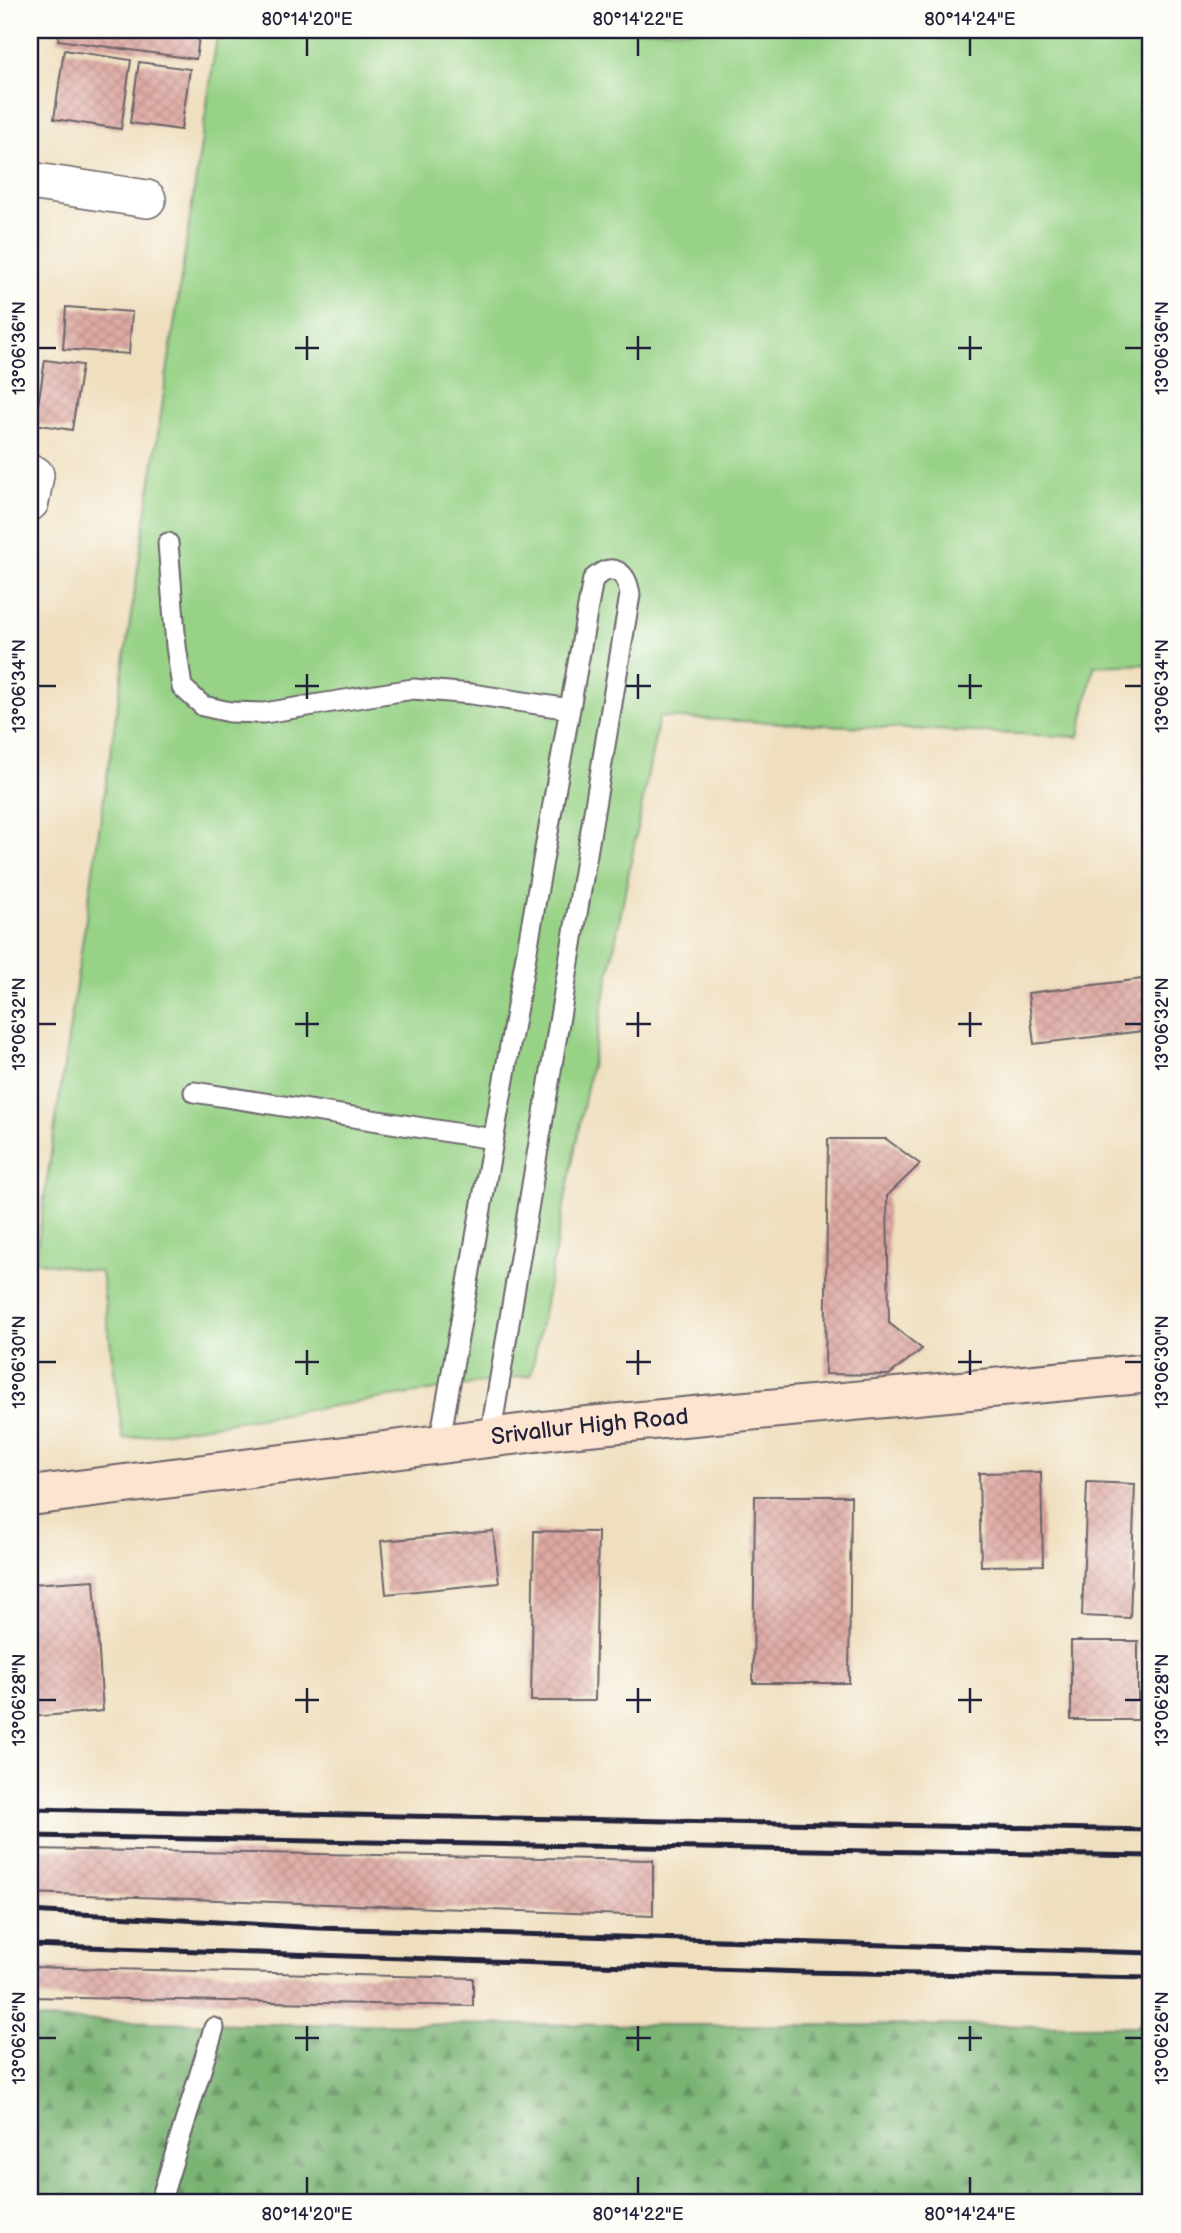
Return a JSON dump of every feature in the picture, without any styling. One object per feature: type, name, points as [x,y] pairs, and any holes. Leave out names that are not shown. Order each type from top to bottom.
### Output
[{"type":"street","points":[[30,181],[147,198]]},
{"type":"street","name":"Srivallur High Road","points":[[30,1496],[581,1427],[1151,1373]]},
{"type":"lane","points":[[168,543],[182,687],[203,706],[230,712],[264,713],[413,689],[472,694],[570,709]]},
{"type":"lane","points":[[439,1445],[593,579],[601,572],[612,570],[621,573],[628,581],[630,595],[490,1438]]},
{"type":"lane","points":[[194,1092],[493,1139]]},
{"type":"lane","points":[[160,2203],[214,2028]]},
{"type":"green space","points":[[218,30],[1151,30],[1151,664],[1094,666],[1079,737],[659,717],[531,1375],[123,1439],[101,1272],[35,1261]]},
{"type":"green space","points":[[1151,1991],[1151,2203],[30,2203],[30,2019],[241,2024],[1139,2026]]},
{"type":"building","points":[[60,30],[200,30],[196,59],[58,40]]},
{"type":"building","points":[[64,50],[131,60],[121,129],[54,119]]},
{"type":"building","points":[[139,62],[190,69],[181,130],[130,123]]},
{"type":"building","points":[[66,307],[132,312],[129,354],[63,349]]},
{"type":"building","points":[[45,360],[82,365],[72,430],[35,424]]},
{"type":"building","points":[[1151,978],[1151,1030],[1034,1044],[1028,993]]},
{"type":"building","points":[[828,1139],[886,1139],[920,1164],[887,1196],[889,1323],[922,1349],[889,1375],[825,1374]]},
{"type":"building","points":[[1041,1472],[1043,1565],[981,1566],[979,1473]]},
{"type":"building","points":[[1087,1482],[1135,1484],[1130,1618],[1082,1616]]},
{"type":"building","points":[[755,1496],[851,1496],[849,1683],[753,1683]]},
{"type":"building","points":[[493,1531],[499,1583],[386,1594],[381,1541]]},
{"type":"building","points":[[534,1531],[598,1532],[595,1701],[531,1701]]},
{"type":"building","points":[[94,1580],[103,1711],[30,1717],[30,1584]]},
{"type":"building","points":[[1071,1641],[1138,1641],[1138,1720],[1071,1720]]},
{"type":"building","points":[[30,1849],[653,1860],[653,1916],[30,1893]]},
{"type":"building","points":[[30,1967],[473,1978],[473,2006],[30,1997]]},
{"type":"railway","points":[[30,1809],[1151,1830]]},
{"type":"railway","points":[[30,1836],[1151,1856]]},
{"type":"railway","points":[[30,1911],[318,1928],[1151,1953]]},
{"type":"railway","points":[[30,1945],[803,1972],[1151,1978]]}]
